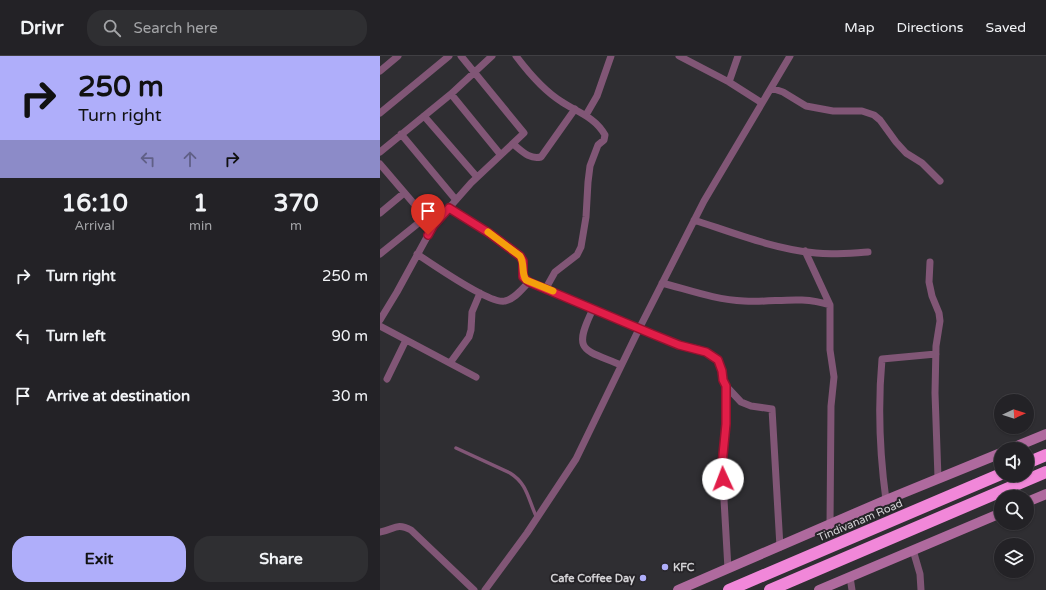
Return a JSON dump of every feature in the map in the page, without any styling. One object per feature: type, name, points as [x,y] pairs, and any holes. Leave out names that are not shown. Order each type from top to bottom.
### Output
[{"type":"highway","points":[[1034,460],[1046,455]]},
{"type":"highway","points":[[770,590],[1046,472]]},
{"type":"highway","name":"Tindivanam Road","points":[[730,590],[994,477]]},
{"type":"street","points":[[380,71],[398,56]]},
{"type":"street","points":[[380,113],[448,56]]},
{"type":"street","points":[[380,320],[433,226],[477,177],[524,133],[461,56]]},
{"type":"street","points":[[380,152],[451,94],[492,56]]},
{"type":"street","points":[[516,56],[546,89],[561,102],[586,115],[605,135],[604,140],[598,145],[590,166],[586,217],[581,247],[577,255],[555,272],[546,288]]},
{"type":"street","points":[[586,115],[597,96],[611,56]]},
{"type":"street","points":[[679,56],[729,82],[762,103]]},
{"type":"street","points":[[729,82],[738,56]]},
{"type":"street","points":[[485,590],[537,518],[576,459],[662,282],[704,201],[790,56]]},
{"type":"street","points":[[771,88],[783,92],[806,106],[833,111],[862,111],[874,115],[880,120],[906,153],[922,163],[940,181]]},
{"type":"street","points":[[451,94],[500,154]]},
{"type":"street","points":[[512,144],[530,156],[535,158],[541,157],[575,109]]},
{"type":"street","points":[[424,116],[477,177]]},
{"type":"street","points":[[401,134],[456,200]]},
{"type":"street","points":[[380,164],[433,226]]},
{"type":"street","points":[[380,213],[404,193]]},
{"type":"street","points":[[449,208],[489,233],[520,256],[523,261],[523,277],[529,282],[679,345],[698,349],[712,355],[718,360],[726,386],[741,402],[751,406],[772,410],[780,547]]},
{"type":"street","points":[[380,254],[426,217]]},
{"type":"street","points":[[694,220],[763,242],[805,252],[868,252]]},
{"type":"street","points":[[805,252],[830,305],[830,350],[834,377],[831,406],[830,525]]},
{"type":"street","points":[[417,254],[494,300],[504,302],[514,296],[529,282]]},
{"type":"street","points":[[930,262],[929,282],[932,296],[939,313],[940,321],[936,354],[934,394],[938,478]]},
{"type":"street","points":[[662,282],[716,297],[743,301],[803,299],[816,300],[830,305]]},
{"type":"street","points":[[450,363],[469,337],[472,312],[480,293]]},
{"type":"street","points":[[593,309],[584,327],[582,336],[585,348],[590,352],[621,365]]},
{"type":"street","points":[[380,326],[476,376]]},
{"type":"street","points":[[386,379],[406,340]]},
{"type":"street","points":[[886,500],[880,398],[882,359],[936,354]]},
{"type":"street","points":[[726,386],[726,424],[722,465],[728,569]]},
{"type":"street","points":[[1027,442],[1046,434]]},
{"type":"street","points":[[678,590],[886,500],[994,456]]},
{"type":"street","points":[[1034,499],[1046,494]]},
{"type":"street","points":[[819,590],[994,516]]},
{"type":"street","points":[[380,532],[398,526],[404,526],[411,530],[474,590]]},
{"type":"street","points":[[913,550],[920,574],[921,590]]},
{"type":"street","points":[[850,576],[852,590]]},
{"type":"lane","points":[[456,448],[518,478],[526,491],[537,518]]},
{"type":"slow traffic","points":[[488,232],[520,256],[524,267],[523,277],[526,280],[553,291]]},
{"type":"place","name":"KFC","points":[[665,567]]},
{"type":"place","name":"Cafe Coffee Day","points":[[643,578]]},
{"type":"route","points":[[428,235],[433,226],[449,208],[489,233],[520,256],[524,267],[523,277],[529,282],[537,284],[679,345],[698,349],[712,355],[718,360],[726,386],[727,411],[722,465],[723,479]]}]
